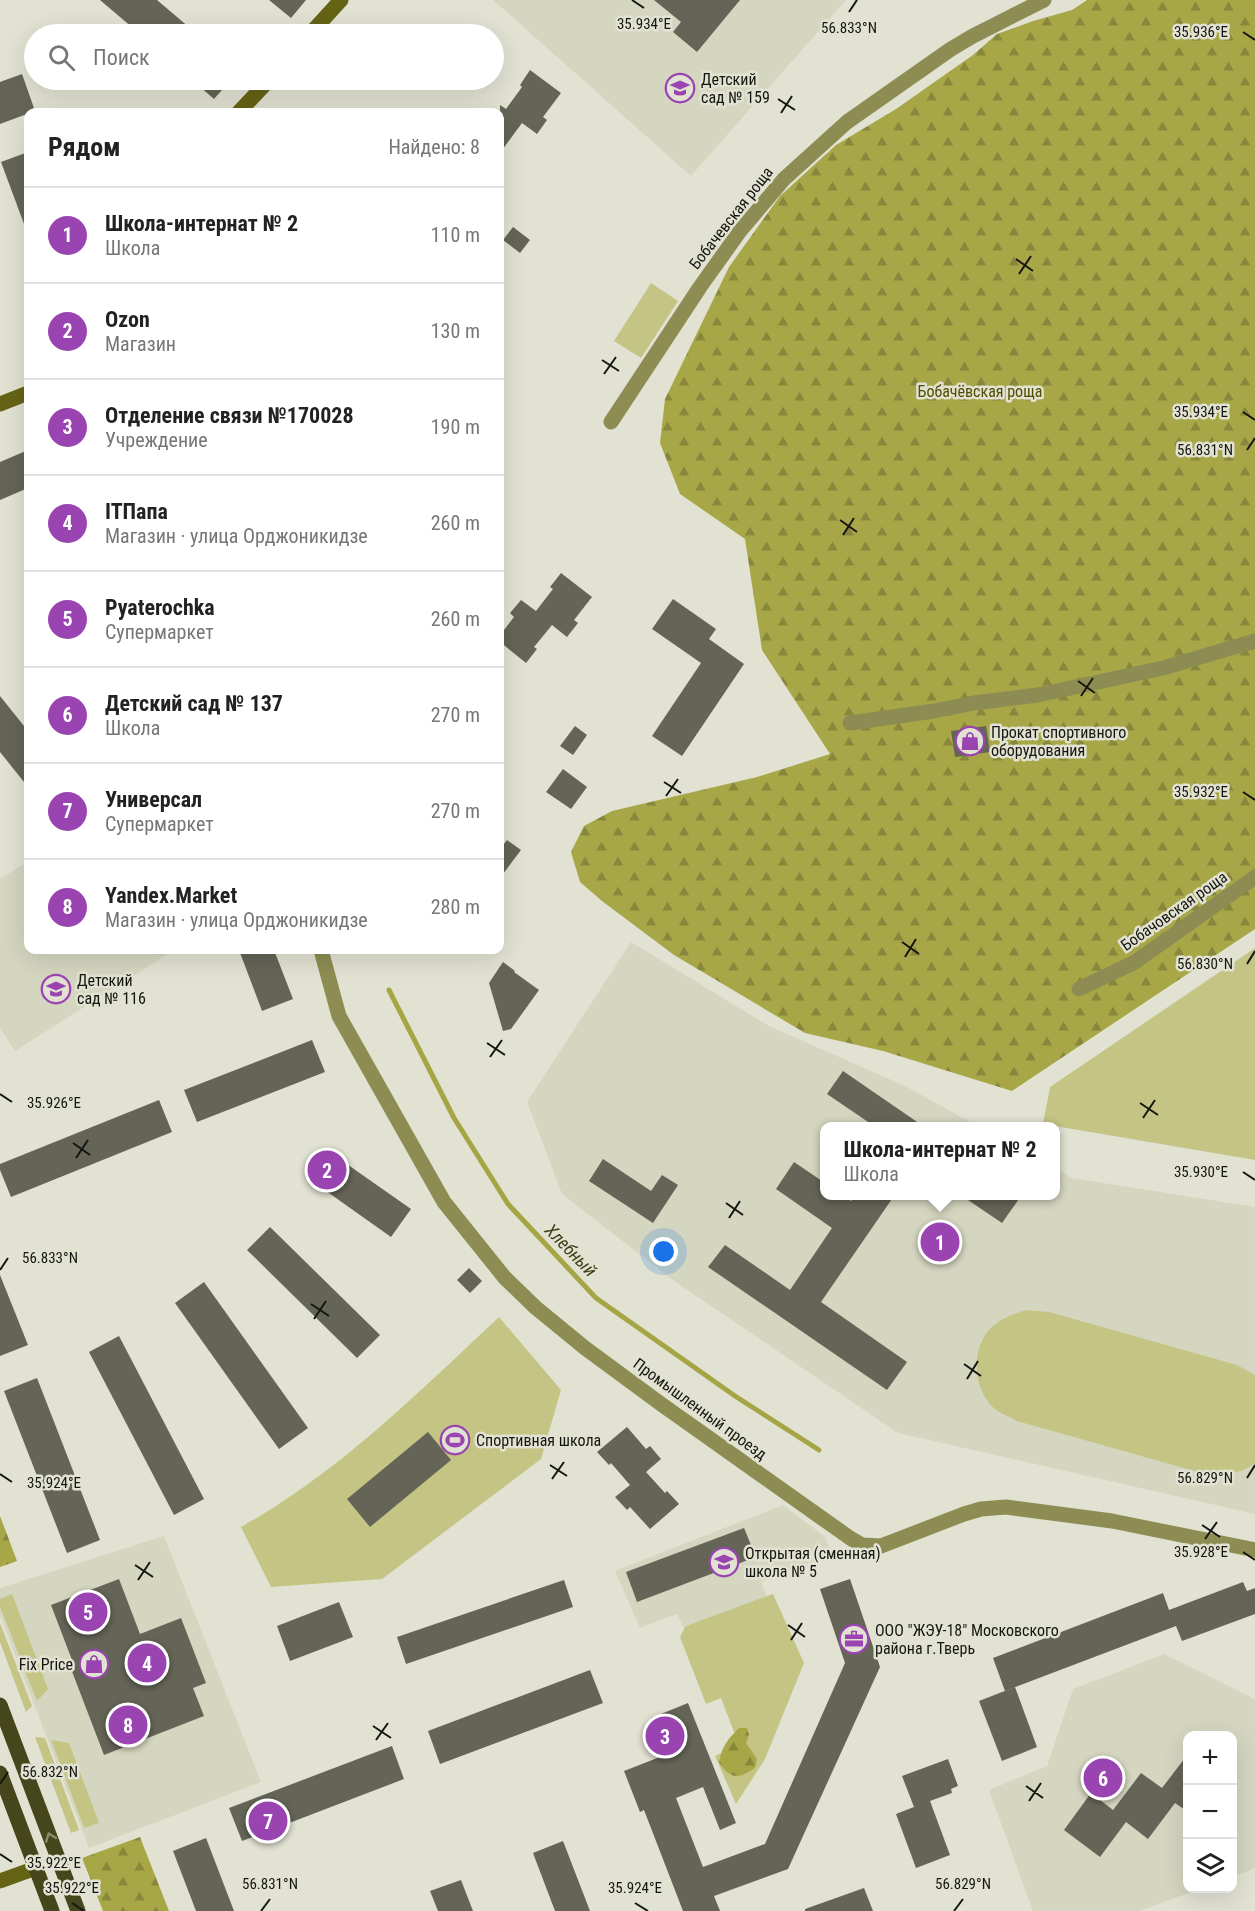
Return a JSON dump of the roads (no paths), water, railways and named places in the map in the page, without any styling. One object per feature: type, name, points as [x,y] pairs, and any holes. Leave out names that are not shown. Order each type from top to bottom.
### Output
[{"type":"main road","points":[[0,1704],[78,1911]]},
{"type":"main road","points":[[0,1773],[52,1911]]},
{"type":"street","points":[[319,24],[341,0]]},
{"type":"street","name":"Бобачевская роща","points":[[611,422],[700,287],[740,231],[784,178],[848,122],[951,49],[1044,0]]},
{"type":"street","points":[[243,108],[259,90]]},
{"type":"street","points":[[0,404],[24,395]]},
{"type":"street","points":[[850,723],[1038,695],[1163,668],[1255,641]]},
{"type":"street","name":"Бобачовская роща","points":[[1079,988],[1135,962],[1255,877]]},
{"type":"street","name":"Промышленный проезд","points":[[322,954],[339,1016],[368,1068],[444,1202],[505,1278],[535,1307],[585,1348],[850,1538],[862,1545],[881,1546],[964,1514],[987,1508],[1006,1507],[1112,1521],[1255,1550]]},
{"type":"street","points":[[0,1881],[36,1868]]},
{"type":"waterway","name":"Хлебный","points":[[389,990],[454,1118],[508,1204],[596,1298],[735,1396],[819,1450]]},
{"type":"place","name":"Детский сад № 159","points":[[680,88]]},
{"type":"place","name":"Прокат спортивного оборудования","points":[[970,741]]},
{"type":"place","name":"Детский сад № 116","points":[[56,989]]},
{"type":"place","name":"Ozon","points":[[327,1170]]},
{"type":"place","name":"Школа-интернат № 2","points":[[940,1242]]},
{"type":"place","name":"Спортивная школа","points":[[455,1440]]},
{"type":"place","name":"Открытая (сменная) школа № 5","points":[[724,1562]]},
{"type":"place","name":"Pyaterochka","points":[[88,1612]]},
{"type":"place","name":"ООО \"ЖЭУ-18\" Московского района г.Тверь","points":[[854,1639]]},
{"type":"place","name":"ITПапа","points":[[147,1663]]},
{"type":"place","name":"Fix Price","points":[[94,1664]]},
{"type":"place","name":"Yandex.Market","points":[[128,1725]]},
{"type":"place","name":"Отделение связи №170028","points":[[665,1736]]},
{"type":"place","name":"Детский сад № 137","points":[[1103,1778]]},
{"type":"place","name":"Универсал","points":[[268,1821]]},
{"type":"park label","name":"Бобачёвская роща","points":[[980,391]]}]
